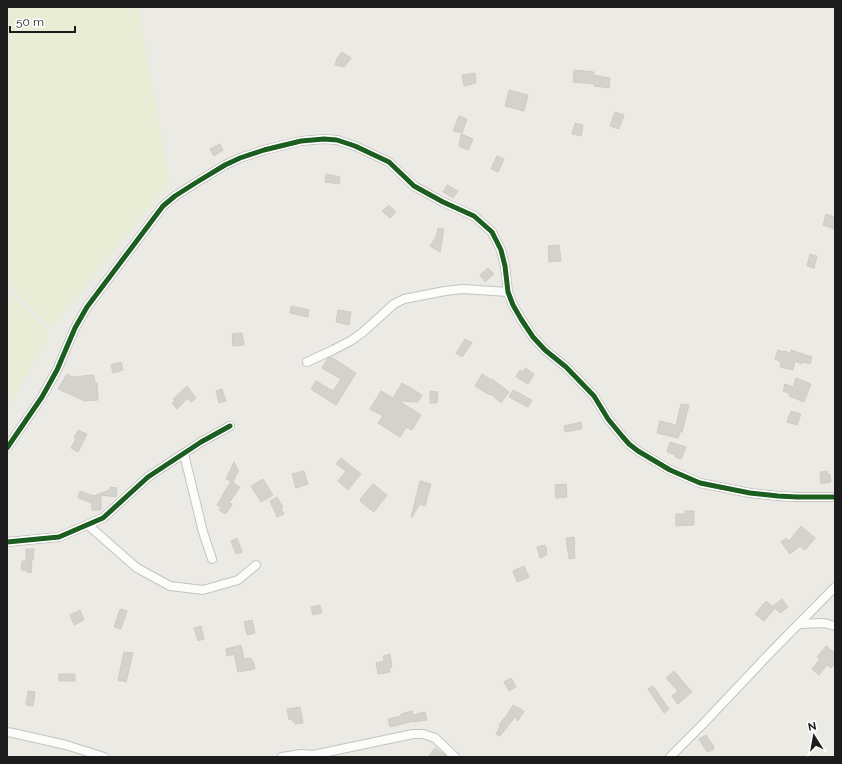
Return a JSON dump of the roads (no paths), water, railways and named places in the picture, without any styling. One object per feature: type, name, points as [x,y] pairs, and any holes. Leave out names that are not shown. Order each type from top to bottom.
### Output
[{"type":"street","points":[[7,448],[42,397],[57,370],[75,328],[87,307],[163,206],[175,196],[197,182],[240,158],[264,150],[301,141],[324,139],[337,140],[355,146],[389,162],[414,186],[443,202],[474,216],[492,232],[501,250],[505,266],[508,292],[521,319],[533,337],[545,350],[566,367],[594,396],[608,419],[629,444],[650,458],[686,478],[700,483],[750,493],[778,496],[835,497]]},
{"type":"street","points":[[307,362],[352,340],[394,304],[404,300],[445,291],[463,289],[508,292]]},
{"type":"street","points":[[7,542],[59,537],[103,518],[148,478],[201,442],[230,426]]},
{"type":"street","points":[[184,454],[203,532],[212,559]]},
{"type":"street","points":[[88,525],[137,568],[170,586],[203,590],[238,580],[256,565]]},
{"type":"street","points":[[670,757],[835,587]]},
{"type":"street","points":[[799,624],[824,623],[835,626]]},
{"type":"street","points":[[7,732],[66,745],[104,757]]},
{"type":"street","points":[[282,757],[301,754],[313,756],[399,736],[418,734],[435,738],[455,757]]}]
